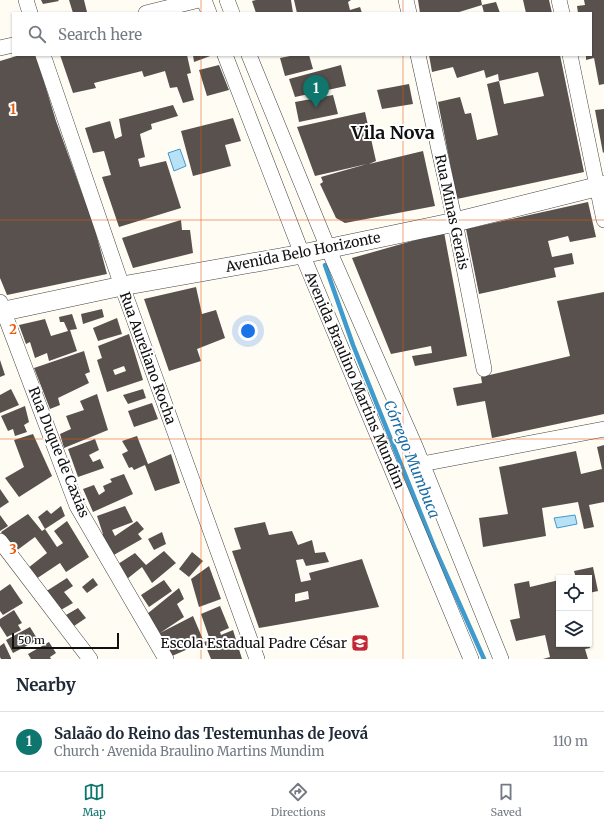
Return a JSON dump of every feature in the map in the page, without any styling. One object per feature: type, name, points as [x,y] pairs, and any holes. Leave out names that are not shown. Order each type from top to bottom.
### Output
[{"type":"street","points":[[26,0],[30,12]]},
{"type":"street","points":[[150,12],[199,0]]},
{"type":"street","points":[[204,0],[209,12]]},
{"type":"street","points":[[227,0],[232,12]]},
{"type":"street","points":[[406,0],[409,12]]},
{"type":"street","points":[[559,0],[562,12]]},
{"type":"street","points":[[0,48],[12,45]]},
{"type":"street","name":"Rua Aureliano Rocha","points":[[43,56],[122,286],[257,659]]},
{"type":"street","name":"Avenida Braulino Martins Mundim","points":[[225,56],[302,254],[471,659]]},
{"type":"street","name":"Avenida Braulino Martins Mundim","points":[[249,56],[328,248],[422,464],[501,659]]},
{"type":"street","name":"Rua Minas Gerais","points":[[418,56],[455,222],[484,369]]},
{"type":"street","points":[[570,56],[600,185],[604,220]]},
{"type":"street","name":"Avenida Belo Horizonte","points":[[1,308],[302,254],[455,222],[600,185]]},
{"type":"street","name":"Rua Duque de Caxias","points":[[1,308],[77,506],[166,659]]},
{"type":"street","points":[[422,464],[604,430]]},
{"type":"street","points":[[0,541],[90,659]]},
{"type":"water","points":[[180,149],[186,166],[174,171],[168,153]]},
{"type":"water","points":[[575,515],[577,524],[557,528],[554,518]]},
{"type":"building","points":[[41,0],[58,0],[59,1],[43,4]]},
{"type":"building","points":[[69,0],[84,0],[87,12],[73,12]]},
{"type":"building","points":[[291,0],[293,12],[256,12],[252,1]]},
{"type":"building","points":[[294,0],[351,0],[348,2],[350,10],[360,7],[362,12],[297,12]]},
{"type":"building","points":[[418,0],[481,0],[482,5],[459,12],[420,12]]},
{"type":"building","points":[[523,0],[549,0],[552,12],[526,12]]},
{"type":"building","points":[[584,0],[604,0],[604,84],[599,85],[594,58],[586,60],[586,56],[592,56],[592,12],[578,12],[577,6],[585,5]]},
{"type":"building","points":[[496,2],[500,12],[484,12],[482,5]]},
{"type":"building","points":[[17,56],[36,56],[56,121],[94,226],[107,274],[7,295],[0,278],[0,61]]},
{"type":"building","points":[[60,56],[187,56],[191,73],[187,74],[194,100],[183,103],[177,87],[170,88],[165,71],[144,77],[142,71],[94,83],[96,88],[73,93]]},
{"type":"building","points":[[193,56],[210,56],[194,62]]},
{"type":"building","points":[[290,56],[309,56],[313,69],[285,76],[280,58]]},
{"type":"building","points":[[429,56],[560,56],[584,172],[457,199],[438,102],[460,97],[465,114],[471,113],[477,140],[498,135],[487,84],[499,81],[498,74],[486,78],[484,70],[457,78],[453,67],[432,72]],"holes":[[[538,72],[544,96],[504,104],[499,81]]]},
{"type":"building","points":[[219,65],[229,90],[207,96],[199,70]]},
{"type":"building","points":[[341,65],[346,86],[295,97],[289,79]]},
{"type":"building","points":[[409,84],[413,104],[382,109],[377,90]]},
{"type":"building","points":[[333,95],[338,114],[299,122],[295,102]]},
{"type":"building","points":[[173,105],[178,116],[151,124],[152,129],[140,134],[145,157],[138,159],[140,167],[166,161],[181,208],[119,227],[102,177],[111,175],[104,151],[93,153],[85,128],[110,121],[115,139],[122,136],[119,119]]},
{"type":"building","points":[[604,109],[604,152],[603,153],[595,110]]},
{"type":"building","points":[[365,112],[376,161],[369,164],[423,151],[435,206],[345,223],[336,218],[320,184],[323,182],[321,177],[367,164],[315,176],[297,127]]},
{"type":"building","points":[[233,118],[241,141],[225,145],[231,166],[193,176],[181,131]]},
{"type":"building","points":[[588,202],[596,237],[570,242],[568,236],[548,241],[552,257],[572,253],[574,264],[554,268],[556,277],[479,294],[466,229]]},
{"type":"building","points":[[181,220],[182,230],[190,230],[193,253],[133,268],[122,238]]},
{"type":"building","points":[[444,232],[467,356],[415,366],[412,356],[432,353],[431,346],[391,354],[352,258]]},
{"type":"building","points":[[196,287],[202,314],[216,310],[225,338],[197,349],[201,361],[169,371],[144,299]]},
{"type":"building","points":[[604,292],[604,414],[492,438],[485,401],[457,406],[453,388],[482,383],[481,377],[570,356],[557,301]]},
{"type":"building","points":[[102,309],[104,317],[83,324],[81,314]]},
{"type":"building","points":[[72,314],[77,329],[70,330],[77,351],[49,361],[47,353],[35,358],[30,342],[26,344],[19,325],[45,319],[51,336],[68,331],[64,322],[60,322],[59,317]]},
{"type":"building","points":[[117,318],[122,334],[98,341],[93,328]]},
{"type":"building","points":[[129,334],[143,380],[107,392],[97,360],[102,358],[98,346]],"holes":[[[124,366],[126,371],[115,375],[113,370]]]},
{"type":"building","points":[[84,351],[90,372],[85,374],[89,383],[58,398],[60,405],[50,409],[34,368]]},
{"type":"building","points":[[0,360],[5,375],[0,377]]},
{"type":"building","points":[[11,389],[19,405],[0,413],[0,395]]},
{"type":"building","points":[[143,389],[146,398],[128,404],[123,395]]},
{"type":"building","points":[[97,394],[108,430],[64,448],[60,434],[71,429],[66,416],[84,410],[80,401]]},
{"type":"building","points":[[152,403],[158,419],[134,427],[128,411]]},
{"type":"building","points":[[25,406],[29,422],[24,425],[27,432],[15,436],[13,429],[8,431],[1,416]]},
{"type":"building","points":[[33,434],[52,476],[19,497],[5,478],[24,467],[14,440]]},
{"type":"building","points":[[137,436],[148,464],[171,454],[180,483],[155,491],[145,465],[134,470],[132,467],[129,468],[122,454],[128,451],[122,441]]},
{"type":"building","points":[[95,439],[99,450],[89,455],[93,462],[100,459],[104,468],[78,477],[68,449]]},
{"type":"building","points":[[604,445],[604,502],[589,505],[594,527],[584,529],[578,502],[542,508],[546,536],[483,547],[479,518],[508,514],[499,467],[576,451],[581,474],[602,469],[597,447]]},
{"type":"building","points":[[124,474],[133,494],[93,512],[83,489],[94,485],[99,495],[105,491],[103,486],[112,482],[110,479]]},
{"type":"building","points":[[0,489],[9,502],[0,508]]},
{"type":"building","points":[[61,506],[65,516],[45,529],[38,517],[47,510],[51,514]]},
{"type":"building","points":[[125,506],[133,522],[112,530],[115,536],[137,521],[144,529],[138,534],[142,539],[112,556],[100,535],[103,534],[97,516]]},
{"type":"building","points":[[28,514],[42,531],[45,529],[57,547],[63,543],[54,531],[67,521],[89,557],[66,572],[60,563],[36,579],[28,568],[47,553],[35,537],[16,551],[1,532]]},
{"type":"building","points":[[0,515],[8,526],[0,531]]},
{"type":"building","points":[[265,522],[269,535],[292,531],[298,545],[312,540],[315,553],[325,552],[329,562],[306,566],[303,559],[296,560],[301,582],[311,580],[309,573],[362,559],[379,607],[259,628],[232,551],[241,549],[234,528]],"holes":[[[308,591],[309,599],[295,602],[295,594]]]},
{"type":"building","points":[[162,532],[166,544],[154,550],[148,539]]},
{"type":"building","points":[[164,551],[176,563],[152,583],[142,567],[127,579],[118,564],[135,553],[146,565]]},
{"type":"building","points":[[192,552],[203,561],[189,577],[179,569]]},
{"type":"building","points":[[209,566],[221,599],[199,607],[191,579]]},
{"type":"building","points":[[593,567],[598,591],[592,592],[592,575],[575,575],[574,571]]},
{"type":"building","points":[[67,578],[73,586],[64,592],[73,603],[59,611],[45,592]]},
{"type":"building","points":[[93,578],[98,585],[87,593],[82,587]]},
{"type":"building","points":[[164,580],[172,591],[149,607],[141,595]]},
{"type":"building","points":[[529,581],[530,587],[556,581],[556,647],[590,647],[585,649],[588,659],[543,659],[550,657],[545,635],[516,641],[510,620],[520,618],[514,584]]},
{"type":"building","points":[[10,584],[23,603],[3,615],[0,611],[0,591]]},
{"type":"building","points":[[179,588],[184,599],[177,604],[184,617],[160,633],[193,616],[204,642],[172,656],[147,614]]},
{"type":"building","points":[[220,606],[229,628],[220,632],[221,635],[233,630],[242,659],[211,659],[204,642],[210,640],[201,614]]},
{"type":"building","points":[[78,608],[86,618],[74,626],[66,615]]},
{"type":"building","points":[[14,610],[22,623],[18,625],[21,630],[7,637],[0,626],[0,619]]},
{"type":"building","points":[[30,627],[38,640],[13,653],[6,640]]},
{"type":"building","points":[[49,642],[56,653],[50,657],[51,659],[31,659],[28,654]]},
{"type":"building","points":[[4,643],[11,659],[1,659],[0,657],[0,646]]},
{"type":"waterway","name":"Córrego Mumbuca","points":[[325,265],[353,345],[435,549],[484,659]]},
{"type":"place","name":"Salaão do Reino das Testemunhas de Jeová","points":[[316,108]]},
{"type":"place","name":"Escola Estadual Padre César","points":[[360,643]]},
{"type":"district","name":"Vila Nova","points":[[393,132]]}]
